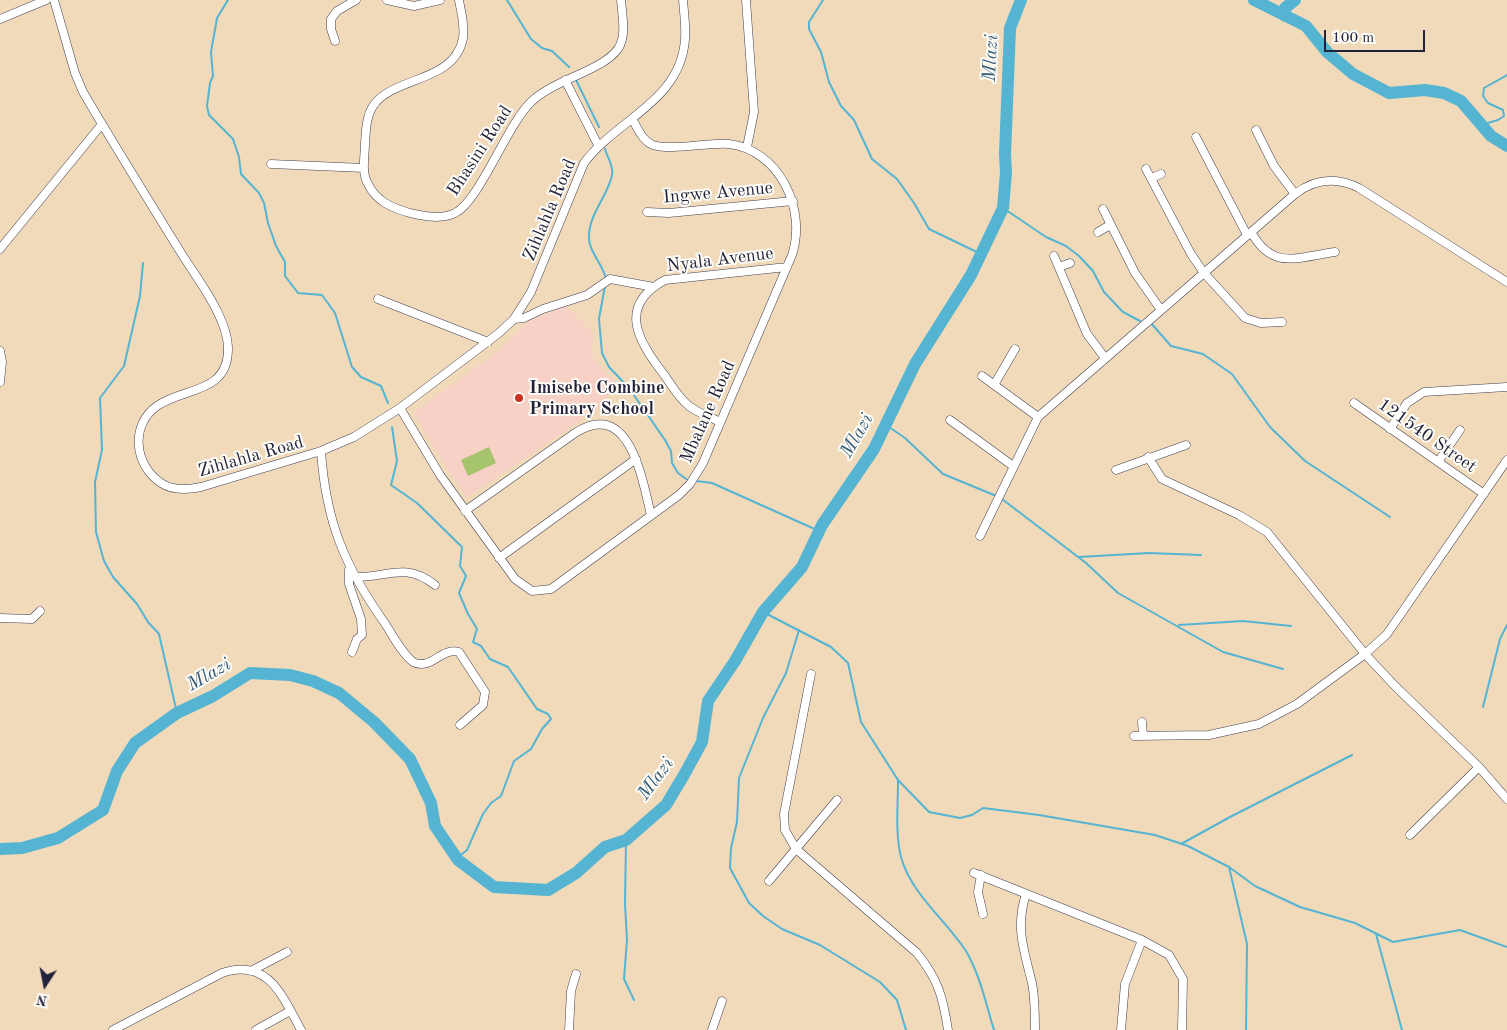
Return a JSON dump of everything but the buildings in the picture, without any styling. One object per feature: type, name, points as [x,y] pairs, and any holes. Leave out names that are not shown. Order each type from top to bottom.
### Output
[{"type":"street","points":[[0,19],[46,0]]},
{"type":"street","name":"Zihlahla Road","points":[[54,0],[79,82],[102,124],[201,283],[222,324],[228,342],[227,360],[218,378],[198,390],[157,406],[141,427],[138,447],[146,469],[162,484],[186,490],[321,451],[359,434],[400,408],[488,342],[514,319],[531,292],[578,172],[598,145],[659,97],[678,68],[685,38],[683,0]]},
{"type":"street","points":[[336,40],[330,23],[332,16],[356,0]]},
{"type":"street","points":[[387,0],[414,6],[440,0]]},
{"type":"street","name":"Bhasini Road","points":[[459,0],[463,30],[458,52],[440,69],[377,102],[368,117],[364,168],[366,179],[374,194],[388,205],[429,217],[454,214],[467,203],[525,108],[535,98],[565,80],[600,63],[618,49],[622,31],[621,0]]},
{"type":"street","points":[[632,118],[646,140],[658,146],[716,143],[747,147],[754,112],[746,0]]},
{"type":"street","points":[[565,80],[598,145]]},
{"type":"street","points":[[0,249],[102,124]]},
{"type":"street","points":[[1256,130],[1274,166],[1295,194]]},
{"type":"street","points":[[1196,137],[1249,234],[1258,245],[1274,257],[1284,258],[1335,252]]},
{"type":"street","name":"Mbalane Road","points":[[400,408],[429,458],[465,511],[521,585],[532,591],[545,591],[679,496],[690,484],[703,463],[787,267],[797,234],[793,201],[787,186],[775,171],[747,147]]},
{"type":"street","points":[[271,164],[364,168]]},
{"type":"street","points":[[1146,169],[1191,254],[1204,273],[1245,318],[1261,323],[1282,322]]},
{"type":"street","points":[[1152,178],[1162,174]]},
{"type":"street","points":[[980,536],[1038,417],[1295,194],[1308,185],[1326,180],[1340,181],[1353,185],[1507,282]]},
{"type":"street","name":"Ingwe Avenue","points":[[647,212],[669,213],[793,201]]},
{"type":"street","points":[[1103,209],[1139,280],[1161,310]]},
{"type":"street","points":[[1098,232],[1110,225]]},
{"type":"street","points":[[1054,256],[1087,334],[1106,358]]},
{"type":"street","points":[[1059,267],[1070,263]]},
{"type":"street","name":"Nyala Avenue","points":[[720,422],[686,403],[642,346],[637,328],[637,315],[642,302],[654,287],[665,280],[787,267]]},
{"type":"street","points":[[514,319],[524,318],[543,309],[587,295],[610,279],[654,287]]},
{"type":"street","points":[[378,299],[488,342]]},
{"type":"street","points":[[994,385],[1015,349]]},
{"type":"street","points":[[0,351],[2,362],[0,382]]},
{"type":"street","points":[[982,376],[1038,417]]},
{"type":"street","points":[[1390,429],[1407,403],[1424,392],[1507,387]]},
{"type":"street","name":"121540 Street","points":[[1354,403],[1484,494]]},
{"type":"street","points":[[950,420],[1013,466]]},
{"type":"street","points":[[465,511],[590,425],[600,424],[614,429],[628,442],[636,459],[651,516]]},
{"type":"street","points":[[1438,462],[1460,430]]},
{"type":"street","points":[[1116,470],[1186,445]]},
{"type":"street","points":[[321,451],[326,502],[349,566],[365,596],[413,662],[426,664],[451,651],[462,655],[486,696],[480,709],[460,725]]},
{"type":"street","points":[[1148,457],[1162,479],[1239,516],[1267,532],[1366,654],[1395,686],[1479,767],[1507,799]]},
{"type":"street","points":[[500,558],[636,459]]},
{"type":"street","points":[[1134,736],[1209,735],[1258,724],[1297,704],[1366,654],[1392,628],[1507,460]]},
{"type":"street","points":[[349,566],[350,584],[361,619],[362,635],[357,639],[352,652]]},
{"type":"street","points":[[354,577],[406,571],[421,574],[435,585]]},
{"type":"street","points":[[0,618],[32,619],[40,611]]},
{"type":"street","points":[[811,674],[784,814],[785,830],[796,849],[917,953],[939,986],[948,1030]]},
{"type":"street","points":[[1142,722],[1143,736]]},
{"type":"street","points":[[1410,835],[1479,767]]},
{"type":"street","points":[[1501,790],[1507,783]]},
{"type":"street","points":[[769,881],[837,800]]},
{"type":"street","points":[[983,914],[978,892],[978,874],[1142,940],[1169,955],[1181,972],[1184,985],[1182,1030]]},
{"type":"street","points":[[1026,894],[1019,924],[1034,995],[1035,1027],[1044,1025]]},
{"type":"street","points":[[1121,1030],[1125,984],[1142,940]]},
{"type":"street","points":[[251,971],[287,952]]},
{"type":"street","points":[[113,1030],[222,973],[234,970],[251,971],[267,978],[276,986],[301,1030]]},
{"type":"street","points":[[569,1030],[571,991],[576,974]]},
{"type":"street","points":[[712,1030],[722,1001]]},
{"type":"street","points":[[256,1030],[290,1011]]},
{"type":"shaded area","name":"Imisebe Combine Primary School","points":[[563,303],[593,333],[592,355],[603,371],[618,382],[618,386],[595,411],[466,498],[413,413],[498,351],[541,310]]},
{"type":"green space","points":[[489,447],[496,463],[468,476],[461,460]]},
{"type":"waterway","points":[[228,0],[217,18],[211,52],[213,76],[210,83],[207,106],[209,115],[233,139],[239,157],[241,174],[259,193],[264,203],[268,223],[276,246],[285,262],[285,276],[298,293],[322,295],[335,313],[352,367],[361,377],[381,386],[388,403]]},
{"type":"waterway","points":[[507,0],[531,39],[542,48],[552,51],[569,67]]},
{"type":"waterway","points":[[823,0],[809,22],[809,29],[821,52],[829,82],[841,106],[854,120],[872,159],[897,179],[929,229],[981,254]]},
{"type":"waterway","name":"Mlazi","points":[[0,849],[22,848],[58,838],[103,810],[117,771],[135,743],[177,713],[213,696],[250,673],[290,675],[313,681],[339,693],[374,722],[410,759],[431,803],[435,826],[458,860],[494,887],[548,890],[576,873],[605,847],[626,840],[666,805],[684,775],[702,742],[708,701],[735,661],[763,612],[802,567],[822,525],[874,449],[915,364],[971,275],[1003,208],[1006,173],[1005,154],[1010,28],[1021,0]]},
{"type":"waterway","name":"Mlazi","points":[[1254,0],[1306,26],[1327,52],[1353,74],[1389,93],[1425,90],[1444,93],[1461,101],[1491,136],[1507,146]]},
{"type":"waterway","points":[[1285,16],[1285,8],[1295,0]]},
{"type":"waterway","points":[[1481,125],[1498,120],[1504,116],[1503,110],[1488,103],[1483,96],[1484,88],[1507,75]]},
{"type":"waterway","points":[[576,80],[599,127]]},
{"type":"waterway","points":[[605,149],[611,165],[612,175],[607,190],[592,220],[589,242],[606,279]]},
{"type":"waterway","points":[[1003,208],[1046,237],[1066,246],[1079,256],[1093,271],[1104,292],[1123,312],[1140,321]]},
{"type":"waterway","points":[[143,263],[140,296],[124,366],[100,398],[102,450],[95,482],[96,532],[104,561],[113,577],[137,604],[148,622],[159,634],[177,713]]},
{"type":"waterway","points":[[605,286],[599,319],[602,353],[609,367],[629,388],[665,440],[671,451],[672,463],[678,473],[689,481]]},
{"type":"waterway","points":[[1151,323],[1171,346],[1203,354],[1232,374],[1270,427],[1305,461],[1390,517]]},
{"type":"waterway","points":[[886,425],[905,438],[943,474],[994,495]]},
{"type":"waterway","points":[[392,427],[397,461],[391,485],[417,503],[462,547],[460,566],[466,576],[459,593],[477,629],[473,642],[481,646],[490,659],[508,667],[537,709],[548,714],[551,719],[542,729],[531,749],[514,761],[501,796],[491,803],[483,814],[467,850],[457,858]]},
{"type":"waterway","points":[[696,481],[712,483],[819,531]]},
{"type":"waterway","points":[[1002,499],[1086,563],[1118,593],[1223,652],[1283,669]]},
{"type":"waterway","points":[[1079,557],[1149,553],[1201,555]]},
{"type":"waterway","points":[[763,612],[831,647],[848,663],[861,722],[898,780],[929,812],[960,818],[972,815],[983,808],[1039,815],[1155,835],[1188,846],[1229,867],[1255,886],[1300,907],[1355,923],[1393,942],[1460,930],[1507,947]]},
{"type":"waterway","points":[[1179,625],[1243,621],[1291,626]]},
{"type":"waterway","points":[[1483,707],[1500,639],[1507,625]]},
{"type":"waterway","points":[[799,630],[786,673],[763,718],[739,778],[737,822],[731,848],[730,868],[749,903],[763,916],[782,929],[820,945],[880,982],[897,1000],[906,1030]]},
{"type":"waterway","points":[[1181,844],[1352,755]]},
{"type":"waterway","points":[[898,781],[898,838],[901,857],[906,870],[921,895],[958,940],[971,960],[994,1030]]},
{"type":"waterway","points":[[626,840],[625,904],[627,940],[624,979],[634,1000]]},
{"type":"waterway","points":[[1229,867],[1247,944],[1246,1030]]},
{"type":"waterway","points":[[1376,934],[1402,1030]]},
{"type":"place","name":"Imisebe Combine Primary School","points":[[519,398]]}]
